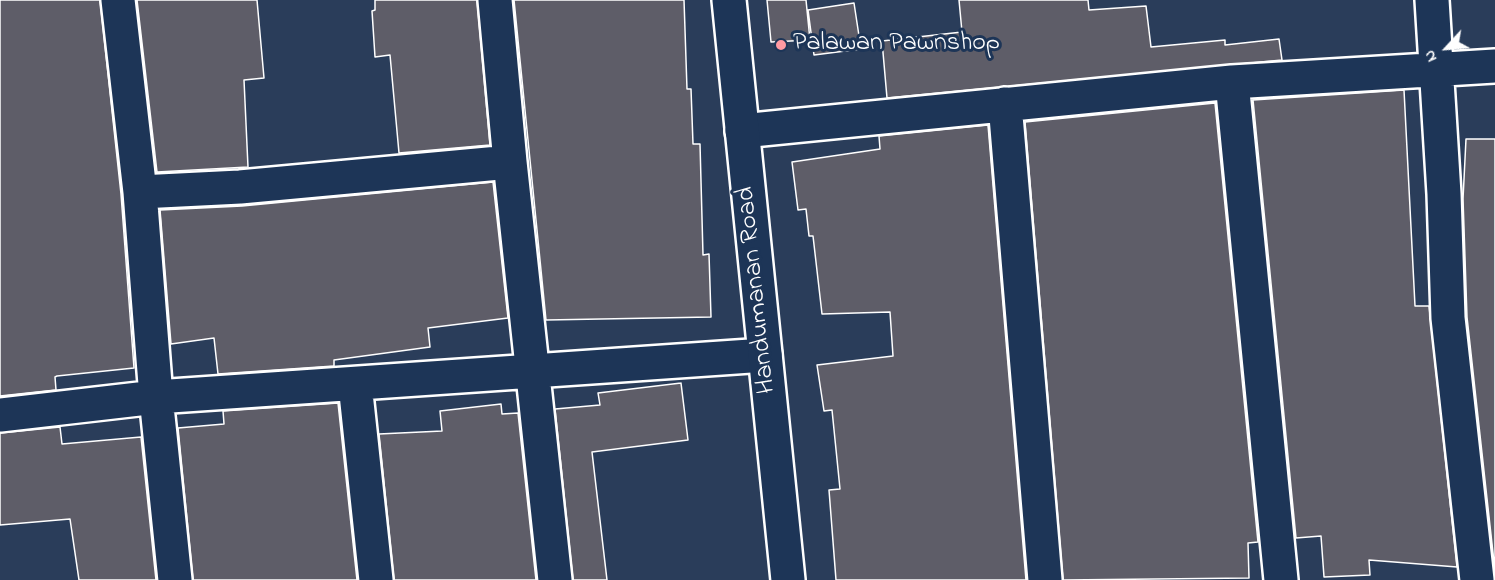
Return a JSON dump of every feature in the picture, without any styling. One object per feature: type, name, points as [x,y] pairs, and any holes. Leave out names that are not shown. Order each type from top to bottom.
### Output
[{"type":"street","points":[[118,0],[140,192],[156,397],[175,580]]},
{"type":"street","points":[[495,0],[555,580]]},
{"type":"street","name":"Handumanan Road","points":[[729,0],[788,580]]},
{"type":"street","points":[[1432,0],[1444,194],[1448,318],[1477,580]]},
{"type":"street","points":[[742,131],[1232,82],[1495,66]]},
{"type":"street","points":[[1232,82],[1281,580]]},
{"type":"street","points":[[1005,104],[1045,580]]},
{"type":"street","points":[[140,192],[240,187],[510,162]]},
{"type":"street","points":[[0,415],[156,397],[765,355]]},
{"type":"street","points":[[355,384],[376,580]]},
{"type":"building","points":[[0,0],[100,0],[121,194],[134,368],[57,376],[55,377],[56,390],[0,396]]},
{"type":"building","points":[[137,0],[257,0],[264,78],[244,80],[248,167],[157,172]]},
{"type":"building","points":[[375,0],[477,0],[490,145],[399,153],[390,55],[375,57],[372,11],[375,10]]},
{"type":"building","points":[[514,0],[684,0],[687,89],[691,89],[693,144],[700,144],[703,255],[709,254],[711,317],[546,320]]},
{"type":"building","points":[[767,0],[806,0],[810,40],[771,42]]},
{"type":"building","points":[[959,0],[1088,0],[1089,10],[1146,6],[1151,47],[1225,40],[1225,45],[1279,39],[1282,60],[887,98],[882,41],[962,32]]},
{"type":"building","points":[[854,3],[861,49],[814,55],[808,10]]},
{"type":"building","points":[[1404,90],[1415,306],[1429,306],[1457,567],[1369,560],[1370,575],[1324,577],[1321,536],[1296,538],[1253,100]]},
{"type":"building","points":[[1215,103],[1258,542],[1248,543],[1249,578],[1063,580],[1025,122]]},
{"type":"building","points":[[988,125],[1026,580],[836,580],[829,490],[840,489],[832,410],[824,411],[817,365],[893,356],[890,312],[822,314],[813,236],[809,236],[806,209],[798,210],[792,162],[880,149],[879,136]]},
{"type":"building","points":[[1466,139],[1495,139],[1495,571],[1467,317],[1463,199]]},
{"type":"building","points":[[493,182],[508,318],[428,328],[430,347],[334,360],[334,366],[218,374],[214,338],[171,344],[160,210],[242,206]]},
{"type":"building","points":[[681,383],[688,440],[592,452],[607,580],[573,580],[555,409],[600,405],[598,393]]},
{"type":"building","points":[[338,403],[357,580],[193,580],[178,428],[224,424],[223,411]]},
{"type":"building","points":[[501,404],[502,414],[518,413],[536,580],[394,580],[379,434],[442,431],[440,411]]},
{"type":"building","points":[[60,427],[62,444],[141,437],[156,580],[79,580],[70,519],[0,525],[0,433]]},
{"type":"place","name":"Palawan Pawnshop","points":[[781,45]]}]
